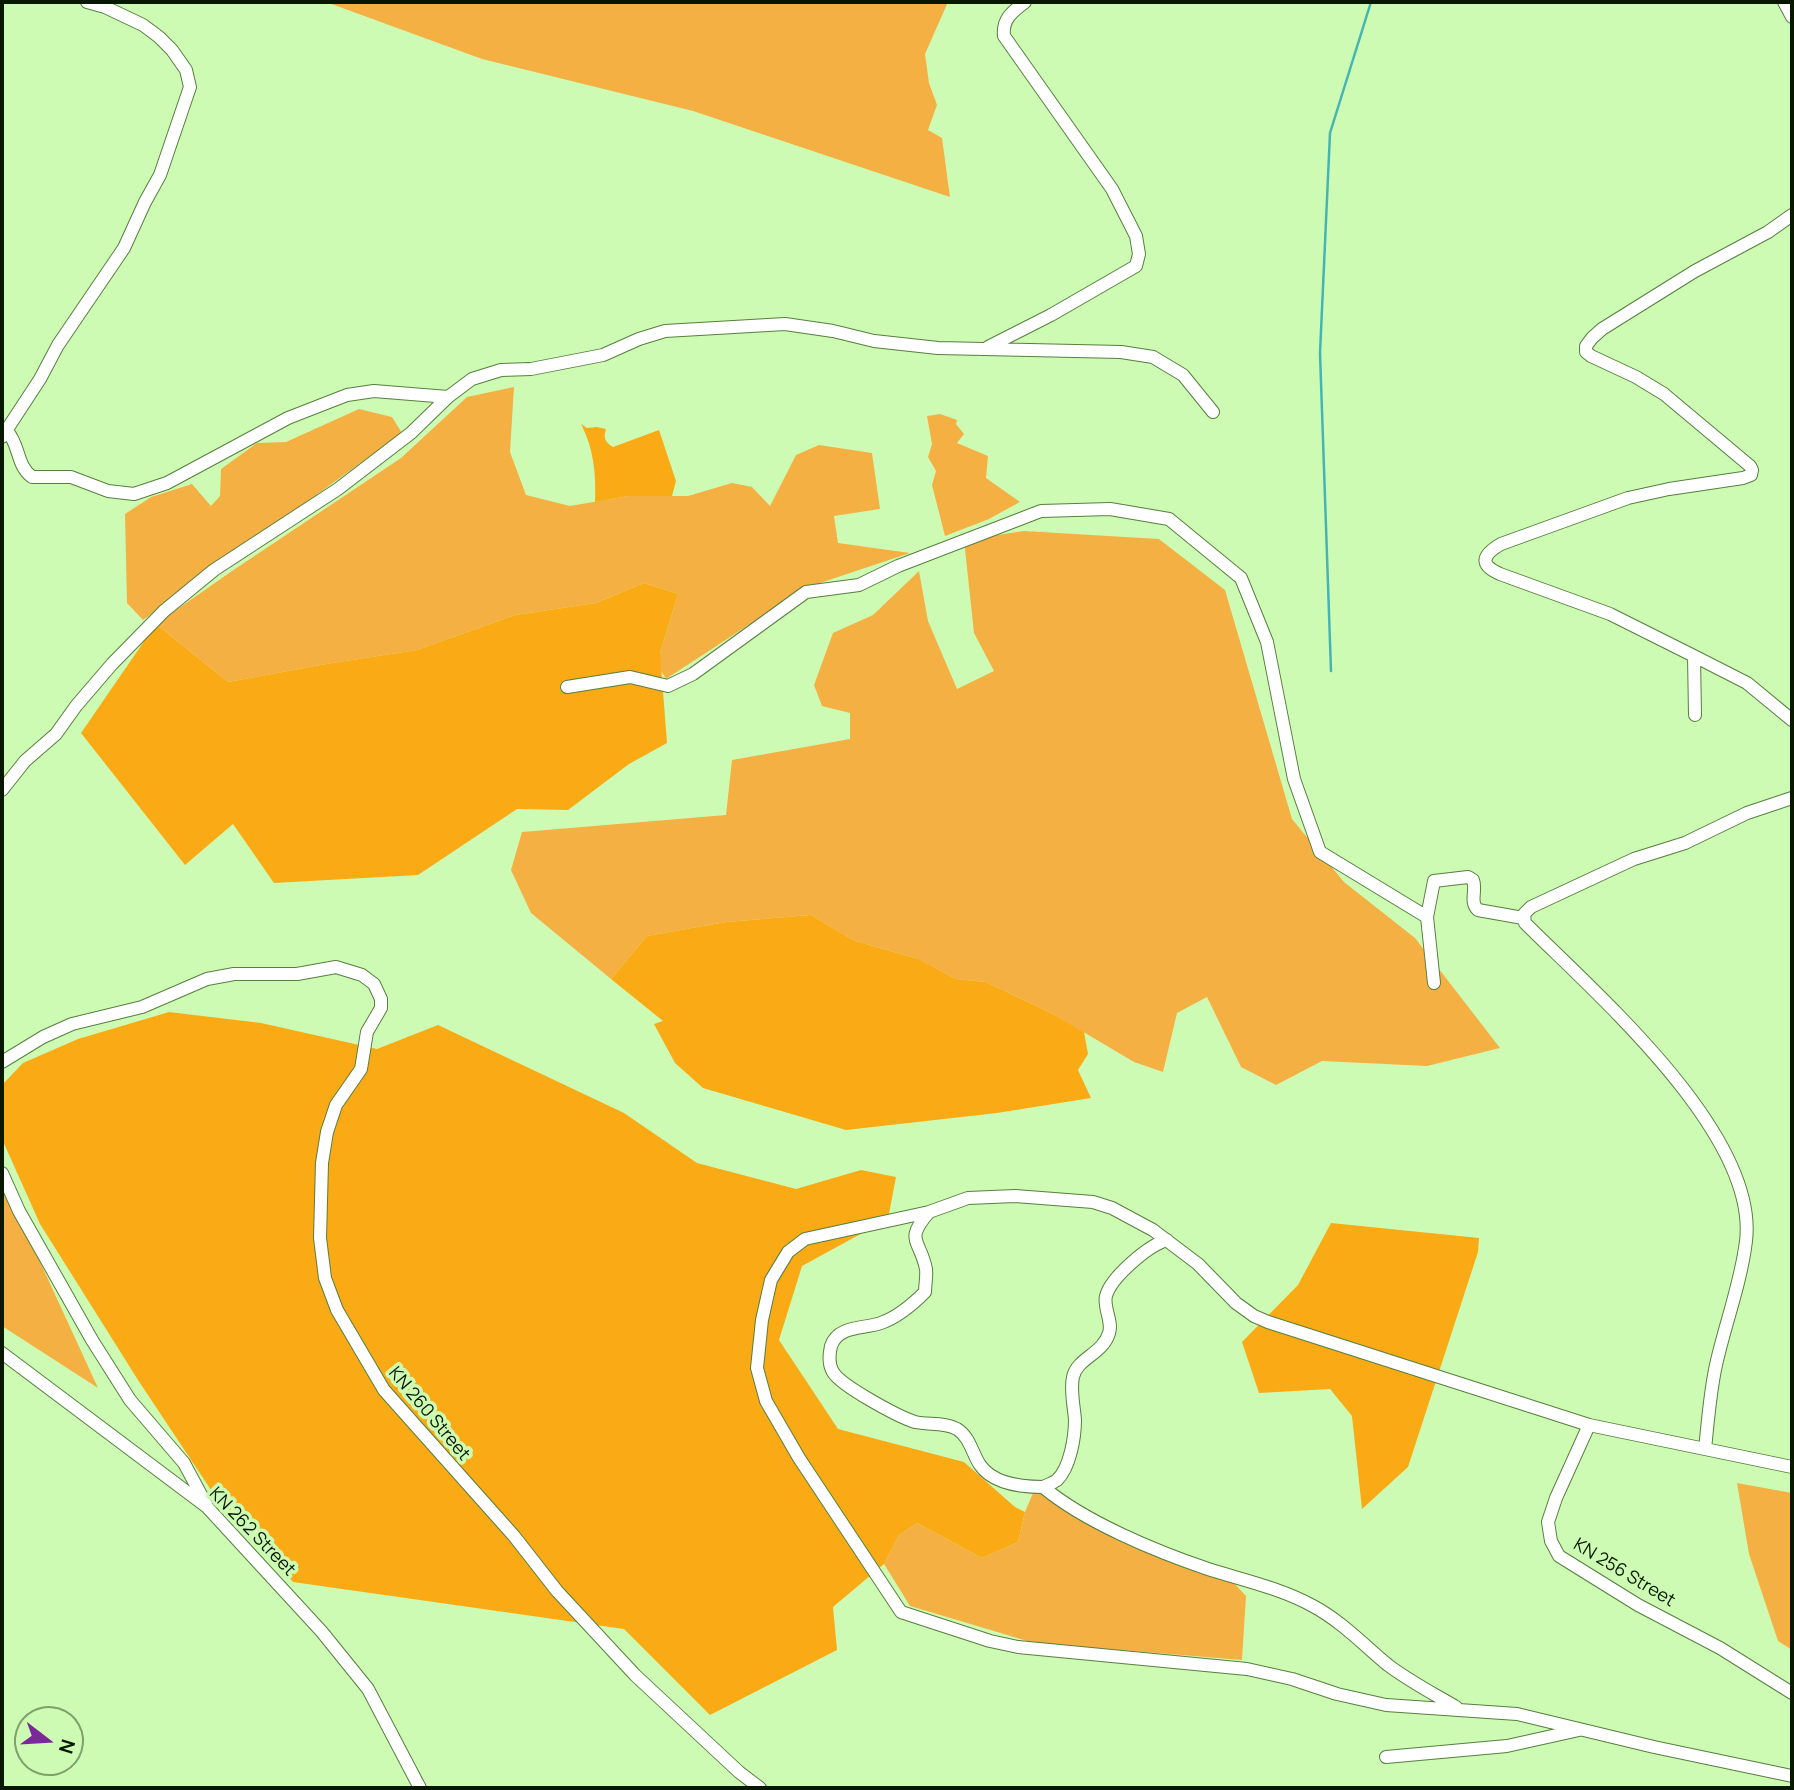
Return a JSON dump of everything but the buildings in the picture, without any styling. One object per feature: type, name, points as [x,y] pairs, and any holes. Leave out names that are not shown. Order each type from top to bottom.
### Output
[{"type":"street","points":[[87,2],[105,7],[143,25],[159,37],[186,70],[190,87],[160,175],[124,248],[58,345],[4,434],[17,443],[21,466],[32,477],[71,477],[107,491],[134,494],[167,482],[288,418],[347,395],[374,391],[448,397]]},
{"type":"street","points":[[985,348],[1051,315],[1136,267],[1139,254],[1136,236],[1112,189],[1004,36],[1006,21],[1011,13],[1025,2]]},
{"type":"street","points":[[1784,2],[1792,17]]},
{"type":"street","points":[[1792,215],[1768,232],[1695,271],[1602,329],[1586,346],[1586,352],[1591,356],[1636,377],[1664,394],[1750,466],[1751,475],[1628,498],[1501,544],[1492,549],[1486,557],[1488,569],[1610,614],[1747,683],[1792,720]]},
{"type":"street","points":[[2,790],[25,761],[56,734],[113,663],[164,611],[214,570],[338,489],[411,433],[448,397],[472,379],[501,370],[531,369],[603,355],[665,331],[785,324],[833,331],[874,341],[938,348],[1121,352],[1153,357],[1183,375],[1213,412]]},
{"type":"street","points":[[567,687],[630,677],[668,686],[693,674],[806,592],[859,585],[898,566],[1041,511],[1110,509],[1169,519],[1241,578],[1267,642],[1294,779],[1320,852],[1427,917]]},
{"type":"street","points":[[1694,656],[1695,715]]},
{"type":"street","points":[[1705,1449],[1716,1367],[1746,1240],[1745,1210],[1737,1184],[1712,1127],[1698,1107],[1644,1042],[1524,923],[1523,918],[1531,907],[1614,867],[1685,843],[1747,813],[1792,798]]},
{"type":"street","points":[[1434,983],[1427,917],[1434,881],[1468,877],[1476,886],[1473,901],[1478,910],[1523,918]]},
{"type":"street","name":"KN 260 Street","points":[[2,1062],[43,1037],[72,1024],[142,1007],[207,979],[234,974],[297,974],[336,967],[362,975],[374,984],[381,999],[381,1007],[367,1032],[361,1069],[337,1105],[327,1132],[322,1163],[320,1238],[325,1278],[337,1310],[384,1391],[514,1536],[557,1591],[635,1675],[739,1772],[760,1788]]},
{"type":"street","points":[[2,1173],[19,1211],[92,1340],[130,1400],[184,1463],[207,1507]]},
{"type":"street","points":[[1792,1467],[1589,1425],[1254,1316],[1236,1303],[1198,1264],[1167,1240],[1130,1217],[1093,1202],[1015,1196],[968,1198],[929,1212],[804,1238],[788,1252],[771,1280],[762,1320],[758,1368],[766,1401],[799,1458],[901,1612],[990,1641],[1018,1647],[1236,1668],[1292,1679],[1337,1694],[1385,1705],[1517,1714],[1792,1776]]},
{"type":"street","points":[[929,1212],[916,1227],[916,1244],[926,1270],[925,1292],[901,1313],[880,1323],[841,1332],[832,1342],[829,1357],[833,1373],[886,1409],[916,1422],[955,1428],[964,1434],[981,1466],[998,1479],[1021,1487],[1042,1487],[1056,1481],[1067,1466],[1075,1423],[1073,1376],[1083,1361],[1097,1353],[1110,1332],[1105,1297],[1114,1282],[1143,1252],[1155,1243],[1167,1240]]},
{"type":"street","name":"KN 262 Street","points":[[2,1353],[207,1507],[322,1632],[368,1689],[420,1788]]},
{"type":"street","name":"KN 256 Street","points":[[1589,1425],[1548,1522],[1551,1541],[1559,1556],[1638,1605],[1720,1648],[1792,1693]]},
{"type":"street","points":[[1042,1487],[1094,1522],[1205,1568],[1276,1590],[1313,1606],[1390,1666],[1459,1709]]},
{"type":"street","points":[[1386,1757],[1507,1746],[1584,1729]]},
{"type":"shaded area","points":[[326,2],[948,2],[925,54],[929,83],[937,105],[928,130],[942,138],[950,197],[693,111],[482,59]]},
{"type":"shaded area","points":[[514,387],[510,452],[526,495],[570,506],[628,496],[688,496],[732,483],[752,487],[770,506],[796,455],[819,445],[872,453],[880,509],[834,516],[838,543],[910,553],[805,588],[666,679],[660,669],[660,653],[678,594],[644,583],[596,603],[515,615],[417,650],[228,682],[156,624],[401,458],[467,397]]},
{"type":"shaded area","points":[[359,409],[392,417],[402,433],[143,620],[127,603],[125,514],[151,497],[192,484],[211,506],[220,496],[221,469],[257,443],[286,442]]},
{"type":"shaded area","points":[[940,414],[957,420],[956,424],[964,434],[957,443],[988,456],[986,478],[1020,502],[989,519],[945,536],[932,485],[936,471],[928,457],[932,444],[927,416]]},
{"type":"shaded area","points":[[581,424],[587,428],[606,429],[605,440],[613,447],[659,430],[676,481],[672,496],[628,496],[595,502],[593,462]]},
{"type":"shaded area","points":[[1024,531],[1159,539],[1225,590],[1292,819],[1344,882],[1415,938],[1500,1048],[1427,1066],[1322,1061],[1276,1085],[1241,1067],[1207,997],[1177,1013],[1163,1072],[1134,1062],[1053,1014],[986,982],[956,979],[919,959],[855,941],[811,915],[726,922],[647,936],[611,979],[531,913],[511,870],[522,832],[726,815],[732,760],[850,739],[850,713],[822,706],[814,685],[833,633],[873,615],[919,571],[928,621],[957,689],[994,671],[974,633],[964,540]]},
{"type":"shaded area","points":[[644,583],[678,594],[660,653],[667,743],[629,764],[568,810],[517,809],[418,875],[274,883],[233,824],[185,865],[81,733],[156,624],[228,682],[417,650],[515,615],[596,603]]},
{"type":"shaded area","points":[[811,915],[855,941],[919,959],[956,979],[986,982],[1084,1032],[1088,1054],[1078,1070],[1091,1098],[997,1113],[846,1130],[703,1088],[675,1063],[654,1024],[663,1021],[611,979],[647,936],[726,922]]},
{"type":"shaded area","points":[[169,1012],[261,1023],[377,1049],[438,1025],[624,1113],[697,1163],[796,1189],[861,1170],[896,1177],[888,1219],[802,1266],[779,1340],[838,1429],[964,1462],[1015,1507],[1025,1512],[1018,1542],[982,1558],[917,1523],[899,1535],[884,1564],[833,1607],[837,1650],[710,1715],[624,1629],[293,1582],[217,1499],[138,1380],[40,1224],[2,1139],[2,1085],[23,1063],[78,1039]]},
{"type":"shaded area","points":[[2,1179],[98,1388],[2,1326]]},
{"type":"shaded area","points":[[1331,1223],[1479,1238],[1478,1252],[1408,1467],[1362,1509],[1352,1416],[1330,1389],[1259,1393],[1242,1342],[1298,1285]]},
{"type":"shaded area","points":[[1737,1483],[1792,1493],[1792,1650],[1778,1641],[1749,1554]]},
{"type":"shaded area","points":[[1036,1486],[1074,1517],[1233,1582],[1246,1596],[1242,1660],[1034,1643],[910,1606],[884,1564],[899,1535],[917,1523],[982,1558],[1018,1542],[1025,1512]]},
{"type":"waterway","points":[[1331,671],[1320,353],[1330,133],[1371,2]]}]
